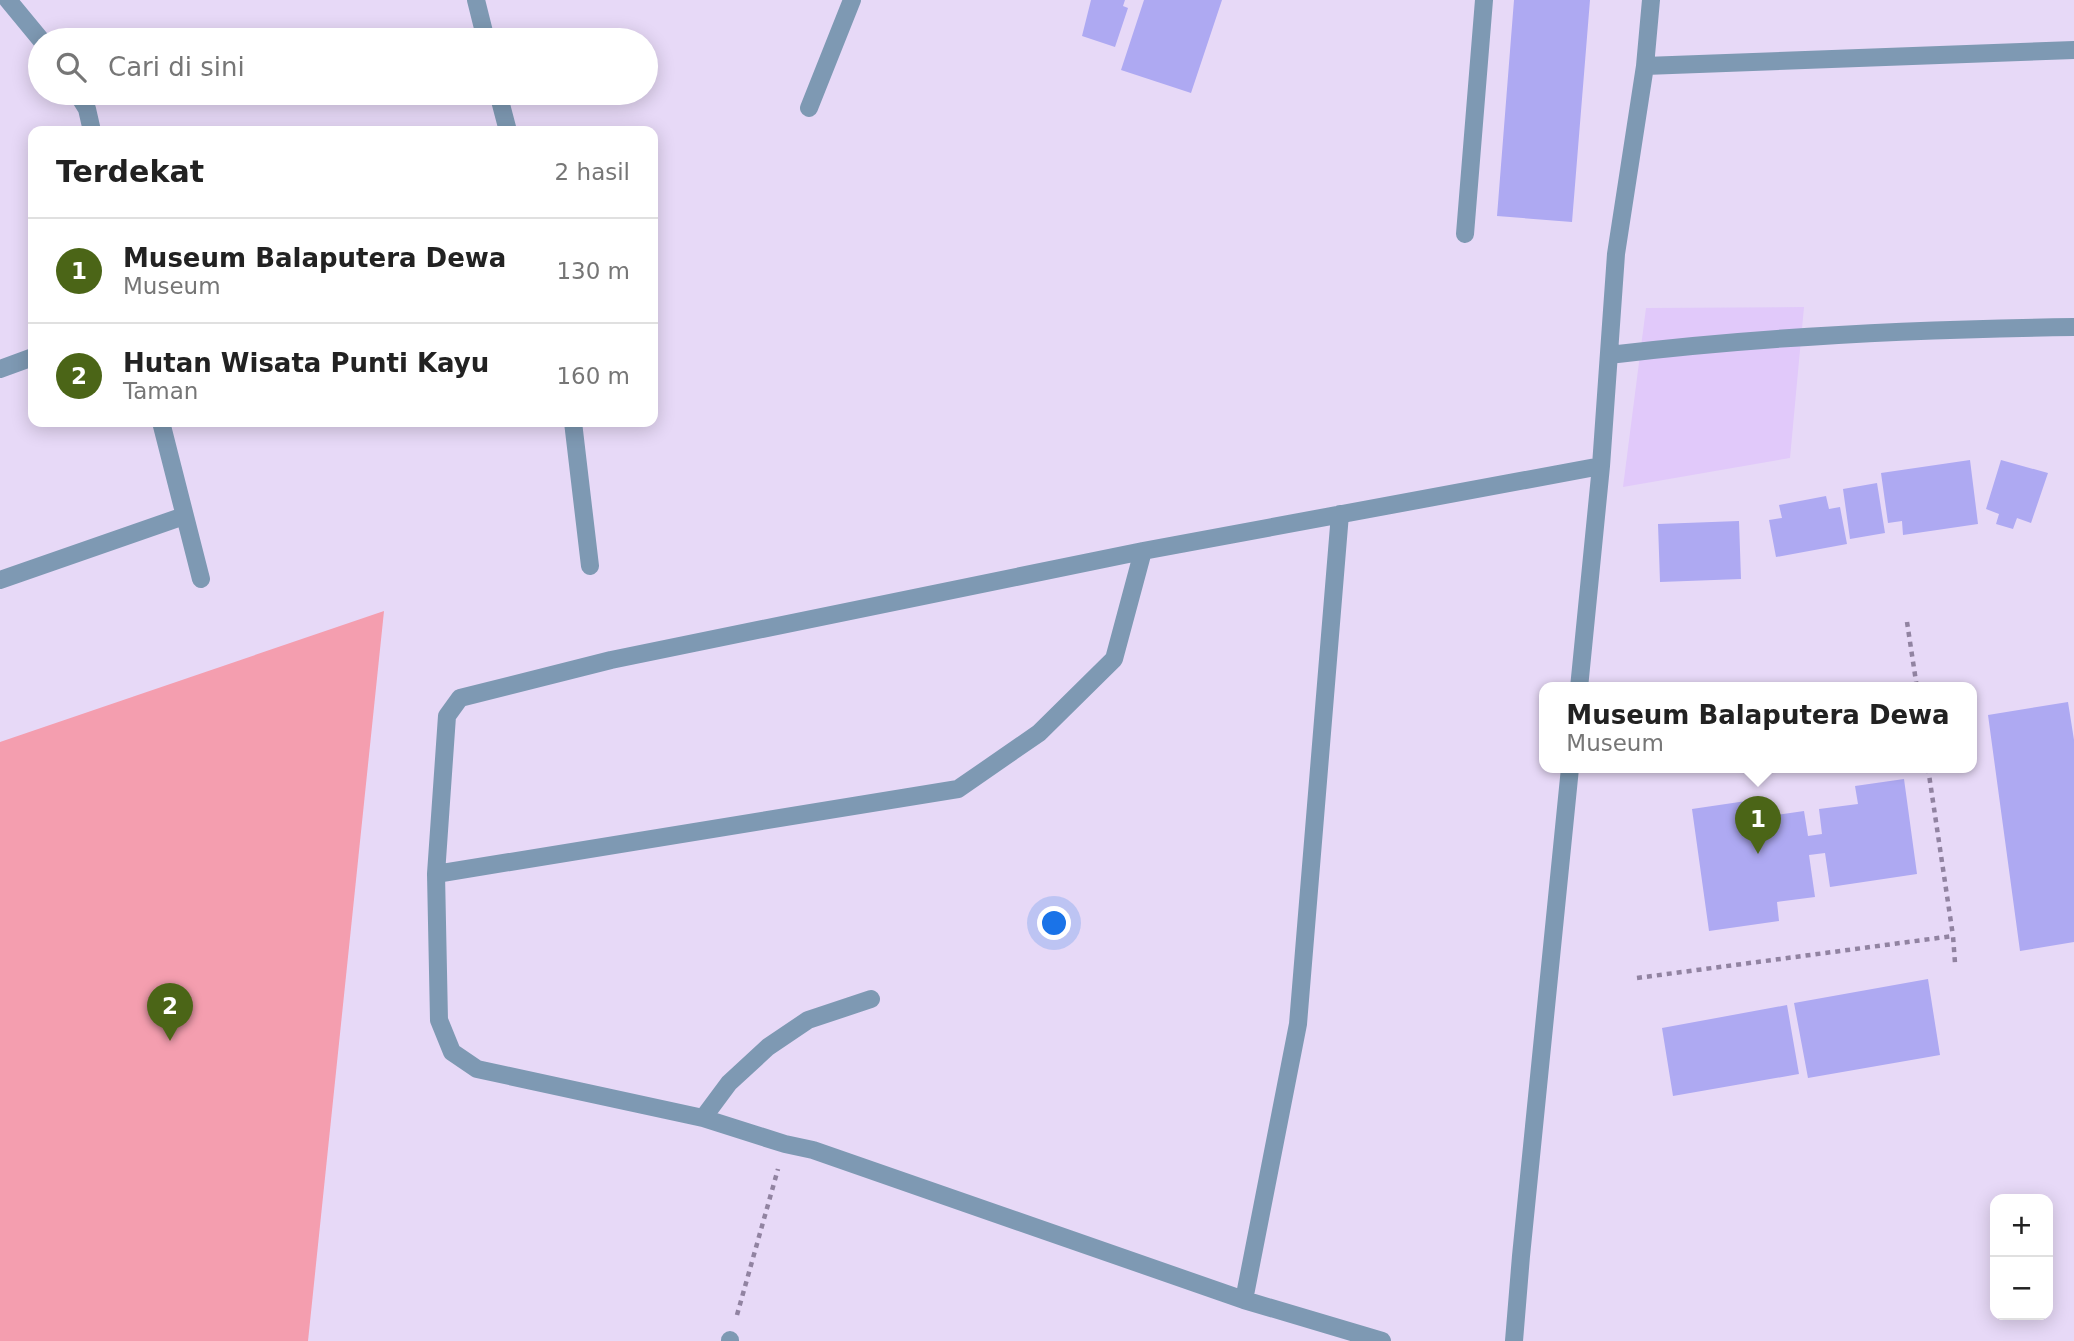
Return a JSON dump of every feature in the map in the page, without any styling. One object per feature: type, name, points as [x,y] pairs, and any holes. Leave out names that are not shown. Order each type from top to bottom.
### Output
[{"type":"street","points":[[8,0],[31,28]]},
{"type":"street","points":[[476,0],[483,28]]},
{"type":"street","points":[[809,108],[852,0]]},
{"type":"street","points":[[1465,234],[1484,0]]},
{"type":"street","points":[[1580,682],[1601,466],[1616,254],[1645,66],[1651,0]]},
{"type":"street","points":[[1645,66],[2074,50]]},
{"type":"street","points":[[84,105],[91,126]]},
{"type":"street","points":[[501,105],[507,126]]},
{"type":"street","points":[[1609,355],[1808,335],[2074,327]]},
{"type":"street","points":[[0,369],[28,359]]},
{"type":"street","points":[[163,427],[201,579]]},
{"type":"street","points":[[574,427],[590,566]]},
{"type":"street","points":[[1382,1341],[1244,1300],[813,1150],[703,1118],[477,1069],[452,1052],[439,1020],[436,874],[447,716],[460,698],[611,660],[1143,551],[1601,466]]},
{"type":"street","points":[[1244,1300],[1298,1024],[1340,514]]},
{"type":"street","points":[[0,580],[184,516]]},
{"type":"street","points":[[436,874],[958,789],[1039,733],[1114,659],[1143,551]]},
{"type":"street","points":[[1514,1341],[1569,773]]},
{"type":"street","points":[[703,1118],[729,1083],[768,1047],[808,1020],[871,999]]},
{"type":"path","points":[[1907,622],[1916,682]]},
{"type":"path","points":[[1929,773],[1955,963]]},
{"type":"path","points":[[1637,978],[1953,936]]},
{"type":"path","points":[[730,1340],[785,1144]]},
{"type":"shaded area","points":[[1804,307],[1790,458],[1623,487],[1646,308]]},
{"type":"shaded area","points":[[384,611],[308,1341],[0,1341],[0,742]]},
{"type":"building","points":[[1091,0],[1125,0],[1123,6],[1128,8],[1115,47],[1082,36]]},
{"type":"building","points":[[1144,0],[1222,0],[1191,93],[1121,70]]},
{"type":"building","points":[[1514,0],[1590,0],[1572,222],[1497,216]]},
{"type":"building","points":[[1970,460],[1978,524],[1903,535],[1902,521],[1888,523],[1881,473]]},
{"type":"building","points":[[2001,460],[2048,473],[2031,523],[2017,518],[2013,529],[1996,524],[1999,514],[1986,509]]},
{"type":"building","points":[[1877,483],[1885,533],[1850,539],[1843,489]]},
{"type":"building","points":[[1826,496],[1829,509],[1840,507],[1847,544],[1776,557],[1769,520],[1782,518],[1779,505]]},
{"type":"building","points":[[1739,521],[1741,579],[1660,582],[1658,524]]},
{"type":"building","points":[[2068,702],[2074,740],[2074,942],[2020,951],[1988,715]]},
{"type":"building","points":[[1904,779],[1917,874],[1830,887],[1825,853],[1809,855],[1815,897],[1777,902],[1779,921],[1709,931],[1692,809],[1753,800],[1755,818],[1804,811],[1808,836],[1822,834],[1819,809],[1858,804],[1855,786]]},
{"type":"building","points":[[1928,979],[1940,1055],[1808,1078],[1794,1003]]},
{"type":"building","points":[[1787,1005],[1799,1074],[1673,1096],[1662,1028]]},
{"type":"place","name":"Museum Balaputera Dewa","points":[[1758,854]]},
{"type":"place","name":"Hutan Wisata Punti Kayu","points":[[170,1041]]}]
